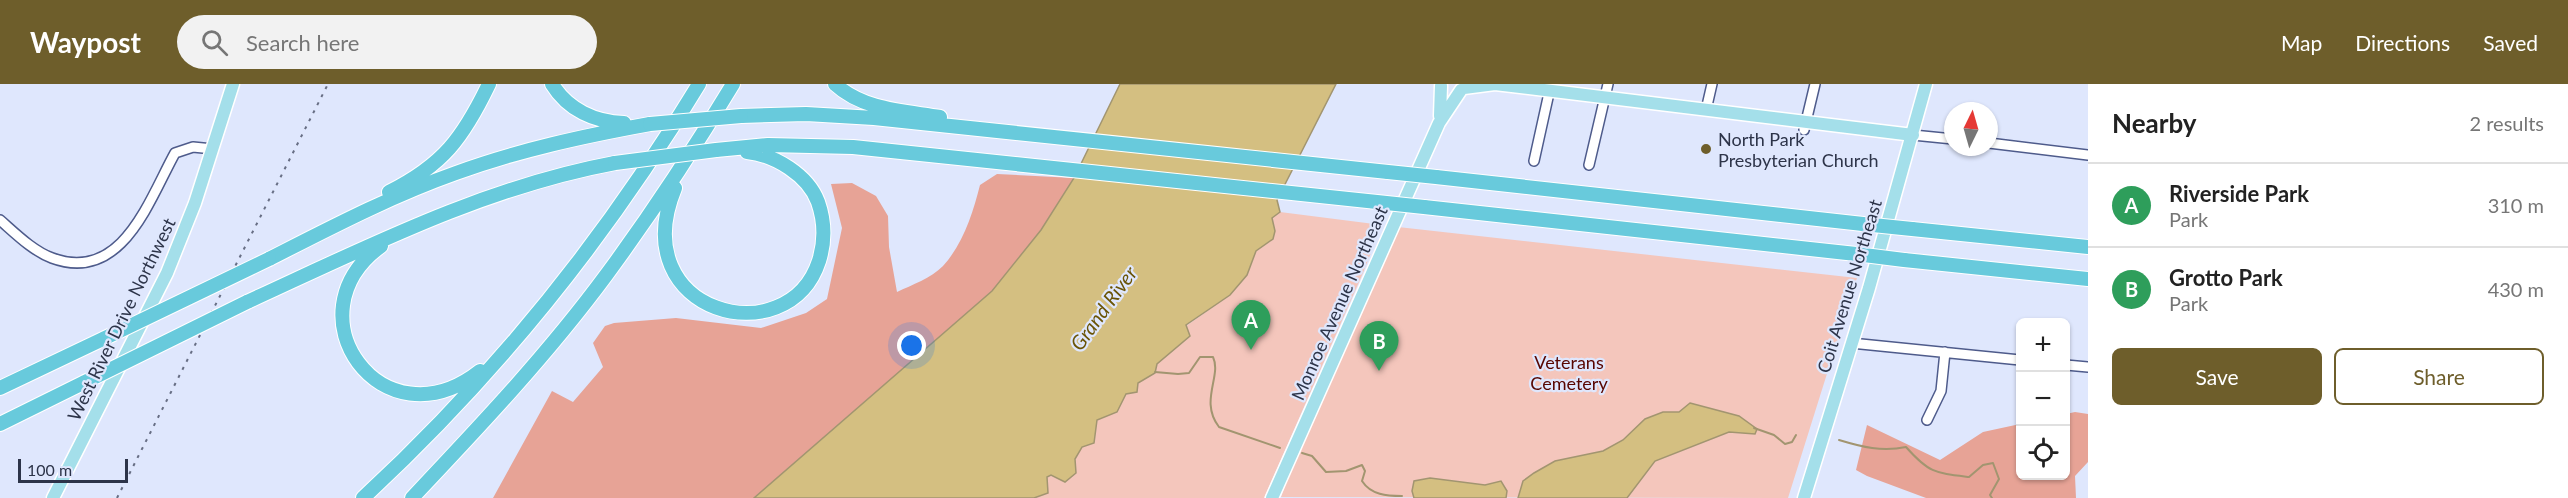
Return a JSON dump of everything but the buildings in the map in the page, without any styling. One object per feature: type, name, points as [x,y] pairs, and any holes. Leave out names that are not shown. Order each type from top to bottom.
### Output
[{"type":"highway","points":[[325,231],[353,210],[411,181],[432,166],[466,129],[489,84]]},
{"type":"highway","points":[[552,84],[571,106],[593,118],[615,123],[650,124]]},
{"type":"highway","points":[[662,146],[690,84]]},
{"type":"highway","points":[[363,498],[416,448],[501,357],[607,225],[662,146],[699,84]]},
{"type":"highway","points":[[412,498],[517,384],[607,274],[684,165],[733,84]]},
{"type":"highway","points":[[835,84],[851,96],[876,106],[972,122],[1015,133]]},
{"type":"highway","points":[[0,388],[325,231],[454,174],[546,145],[650,124],[741,116],[839,116],[1015,133],[2088,247]]},
{"type":"highway","points":[[0,424],[247,302],[414,225],[464,205],[577,170],[721,150],[768,146],[853,147],[2088,279]]},
{"type":"highway","points":[[684,165],[668,204],[664,229],[664,246],[671,267],[682,286],[712,307],[733,313],[757,313],[781,304],[800,291],[815,271],[824,244],[819,204],[812,190],[802,178],[776,160],[754,153],[721,150]]},
{"type":"highway","points":[[414,225],[363,261],[351,278],[342,310],[344,331],[357,363],[380,383],[394,390],[412,395],[433,395],[460,385],[501,357]]},
{"type":"main road","name":"West River Drive Northwest","points":[[53,498],[167,273],[195,203],[233,84]]},
{"type":"main road","points":[[1441,85],[1452,92],[1464,87],[1495,84],[1551,88],[1805,126],[1913,135]]},
{"type":"main road","name":"Coit Avenue Northeast","points":[[1804,498],[1913,135],[1926,84]]},
{"type":"main road","name":"Monroe Avenue Northeast","points":[[1439,123],[1441,85]]},
{"type":"main road","name":"Monroe Avenue Northeast","points":[[1272,498],[1439,123],[1464,87]]},
{"type":"street","points":[[1589,165],[1608,84]]},
{"type":"street","points":[[1706,110],[1712,84]]},
{"type":"street","points":[[1805,126],[1815,84]]},
{"type":"street","points":[[1534,161],[1551,88]]},
{"type":"street","points":[[1913,135],[1944,138]]},
{"type":"street","points":[[1998,144],[2088,155]]},
{"type":"street","points":[[0,220],[38,251],[52,259],[82,264],[90,262],[118,248],[131,233],[175,153],[193,147],[213,149]]},
{"type":"street","points":[[1851,343],[2016,360]]},
{"type":"street","points":[[1927,420],[1941,391],[1945,352]]},
{"type":"street","points":[[2070,365],[2088,367]]},
{"type":"green space","points":[[1280,212],[1382,225],[1264,498],[1034,498],[1048,492],[1047,477],[1075,459],[1082,447],[1094,443],[1097,420],[1117,412],[1126,394],[1137,392],[1138,383],[1155,373],[1157,364],[1190,336],[1186,326],[1230,295],[1246,275],[1256,251],[1273,239],[1275,231],[1272,218]]},
{"type":"green space","name":"Veterans Cemetery","points":[[1398,227],[1857,278],[1788,498],[1281,497]]},
{"type":"shaded area","points":[[997,174],[1074,178],[1041,230],[992,291],[754,498],[493,498],[552,391],[573,402],[603,367],[593,343],[605,326],[614,323],[676,318],[761,328],[806,313],[827,299],[842,228],[831,184],[852,183],[876,196],[888,216],[889,247],[897,292],[927,278],[943,266],[956,248],[966,228],[980,185]]},
{"type":"shaded area","points":[[2070,413],[2088,414],[2088,462],[2075,476],[2076,498],[1926,498],[1856,470],[1867,425],[1940,460],[1983,432],[2016,425],[2016,480],[2070,480]]},
{"type":"water","name":"Grand River","points":[[1120,84],[1336,84],[1277,200],[1280,212],[1272,218],[1275,231],[1273,239],[1256,251],[1247,275],[1230,295],[1186,325],[1190,336],[1157,364],[1155,373],[1138,383],[1137,392],[1126,394],[1117,412],[1097,420],[1094,443],[1082,447],[1075,459],[1076,473],[1065,482],[1051,475],[1047,477],[1048,493],[1034,498],[754,498],[992,291],[1041,230],[1074,178]]},
{"type":"water","points":[[1690,403],[1739,416],[1757,429],[1755,434],[1729,432],[1655,461],[1627,498],[1518,498],[1523,481],[1555,461],[1603,451],[1623,440],[1645,419],[1663,412],[1679,412]]},
{"type":"water","points":[[1430,478],[1485,485],[1501,481],[1507,491],[1506,498],[1414,498],[1412,491],[1414,481]]},
{"type":"waterway","points":[[1155,372],[1189,373],[1200,357],[1213,357],[1215,372],[1211,408],[1219,427],[1280,448]]},
{"type":"waterway","points":[[1754,428],[1774,435],[1785,444],[1792,442],[1796,435]]},
{"type":"waterway","points":[[1839,440],[1872,448],[1906,447],[1927,467],[1940,473],[1969,477],[1983,465],[1993,463],[1999,479],[1990,495],[1992,498]]},
{"type":"waterway","points":[[1302,453],[1312,456],[1326,472],[1346,471],[1362,465],[1365,471],[1362,481],[1366,486],[1385,495],[1402,496]]},
{"type":"railway","points":[[117,498],[328,84]]},
{"type":"place","name":"North Park Presbyterian Church","points":[[1706,149]]},
{"type":"place","name":"Riverside Park","points":[[1251,350]]},
{"type":"place","name":"Grotto Park","points":[[1379,371]]}]
